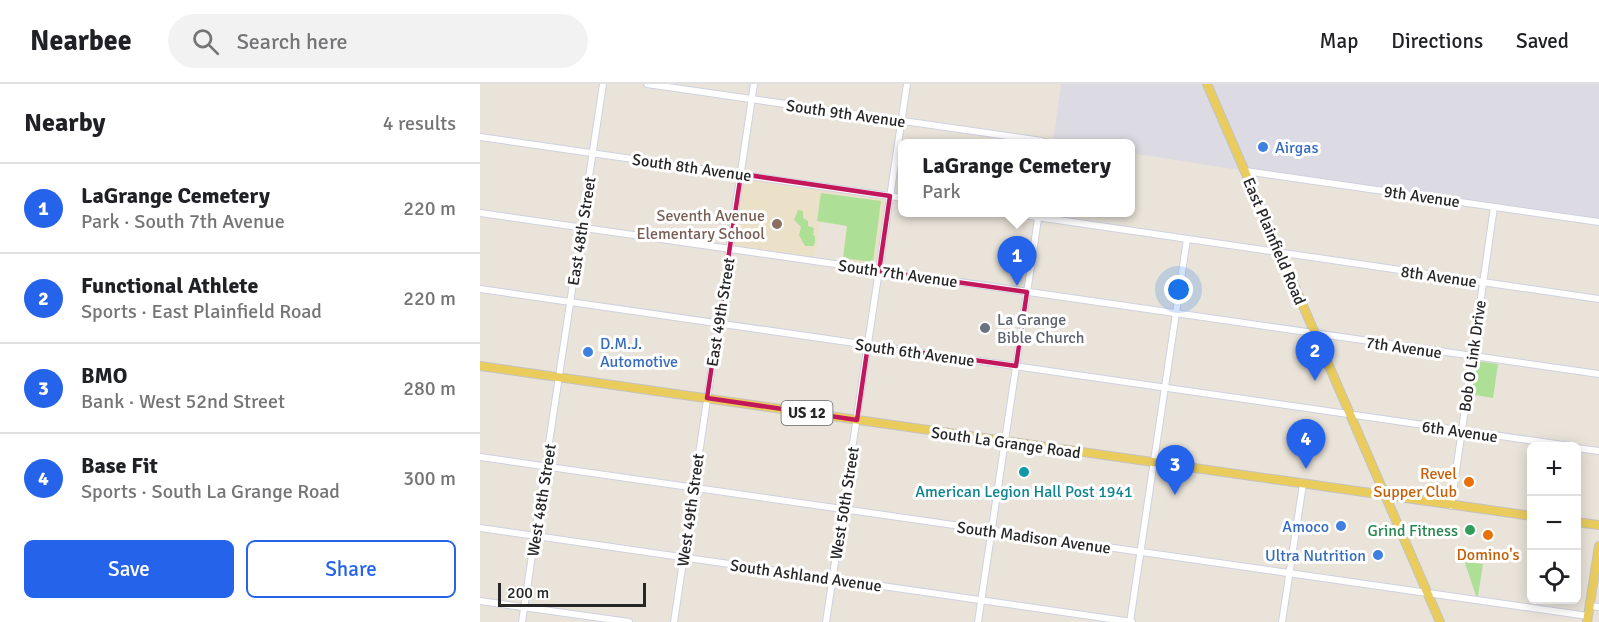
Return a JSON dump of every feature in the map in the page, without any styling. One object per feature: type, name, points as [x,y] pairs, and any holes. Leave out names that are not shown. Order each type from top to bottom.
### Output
[{"type":"main road","name":"East Plainfield Road","points":[[1207,84],[1440,622]]},
{"type":"main road","name":"South La Grange Road","points":[[480,366],[1527,515]]},
{"type":"main road","points":[[1581,523],[1599,525]]},
{"type":"main road","points":[[1588,619],[1594,606],[1599,546]]},
{"type":"street","name":"East 48th Street","points":[[559,377],[603,84]]},
{"type":"street","name":"South 9th Avenue","points":[[647,84],[1029,139]]},
{"type":"street","name":"East 49th Street","points":[[707,398],[754,84]]},
{"type":"street","name":"West 50th Street","points":[[898,139],[907,84]]},
{"type":"street","name":"South 8th Avenue","points":[[480,137],[898,197]]},
{"type":"street","name":"West 50th Street","points":[[826,622],[898,141]]},
{"type":"street","name":"9th Avenue","points":[[1245,171],[1599,222]]},
{"type":"street","name":"Bob O Link Drive","points":[[1451,506],[1494,207]]},
{"type":"street","name":"South 7th Avenue","points":[[480,213],[1316,334]]},
{"type":"street","points":[[978,622],[1039,217]]},
{"type":"street","points":[[1051,217],[1280,252]]},
{"type":"street","points":[[1131,622],[1187,239]]},
{"type":"street","name":"8th Avenue","points":[[1280,252],[1599,299]]},
{"type":"street","name":"South 6th Avenue","points":[[480,289],[1351,415]]},
{"type":"street","name":"7th Avenue","points":[[1316,334],[1599,374]]},
{"type":"street","name":"West 48th Street","points":[[522,622],[559,377]]},
{"type":"street","name":"West 49th Street","points":[[674,622],[707,398]]},
{"type":"street","name":"6th Avenue","points":[[1351,415],[1536,442]]},
{"type":"street","points":[[1581,448],[1599,451]]},
{"type":"street","name":"South Madison Avenue","points":[[480,457],[1427,593],[1588,619]]},
{"type":"street","points":[[1282,622],[1303,484]]},
{"type":"street","name":"South Ashland Avenue","points":[[480,528],[1131,622]]},
{"type":"street","points":[[480,601],[629,622]]},
{"type":"highlighted area","points":[[741,174],[890,196],[879,271],[1027,292],[1016,366],[868,345],[857,420],[707,398]]},
{"type":"shaded area","points":[[1061,84],[1599,84],[1599,225],[1260,176],[1240,170],[1135,154],[1135,139],[1054,139]]},
{"type":"shaded area","name":"Seventh Avenue Elementary School","points":[[741,175],[889,197],[878,269],[842,264],[847,226],[820,222],[814,260],[731,247]]},
{"type":"green space","points":[[821,193],[881,201],[873,262],[843,258],[847,226],[817,221]]},
{"type":"green space","points":[[798,210],[803,211],[803,218],[808,221],[808,226],[814,228],[815,243],[813,246],[805,246],[799,235],[801,227],[794,220]]},
{"type":"green space","points":[[1477,361],[1498,364],[1493,398],[1469,394],[1473,367]]},
{"type":"green space","points":[[1465,563],[1483,564],[1478,596],[1476,596]]},
{"type":"place","name":"Airgas","points":[[1263,147]]},
{"type":"place","name":"Seventh Avenue Elementary School","points":[[777,224]]},
{"type":"place","name":"LaGrange Cemetery","points":[[1017,286]]},
{"type":"place","name":"La Grange Bible Church","points":[[985,328]]},
{"type":"place","name":"D.M.J. Automotive","points":[[588,352]]},
{"type":"place","name":"Functional Athlete","points":[[1315,381]]},
{"type":"place","name":"Base Fit","points":[[1306,469]]},
{"type":"place","name":"American Legion Hall Post 1941","points":[[1024,472]]},
{"type":"place","name":"Revel Supper Club","points":[[1469,482]]},
{"type":"place","name":"BMO","points":[[1175,495]]},
{"type":"place","name":"Amoco","points":[[1341,526]]},
{"type":"place","name":"Grind Fitness","points":[[1470,530]]},
{"type":"place","name":"Domino's","points":[[1488,535]]},
{"type":"place","name":"Ultra Nutrition","points":[[1378,555]]}]
